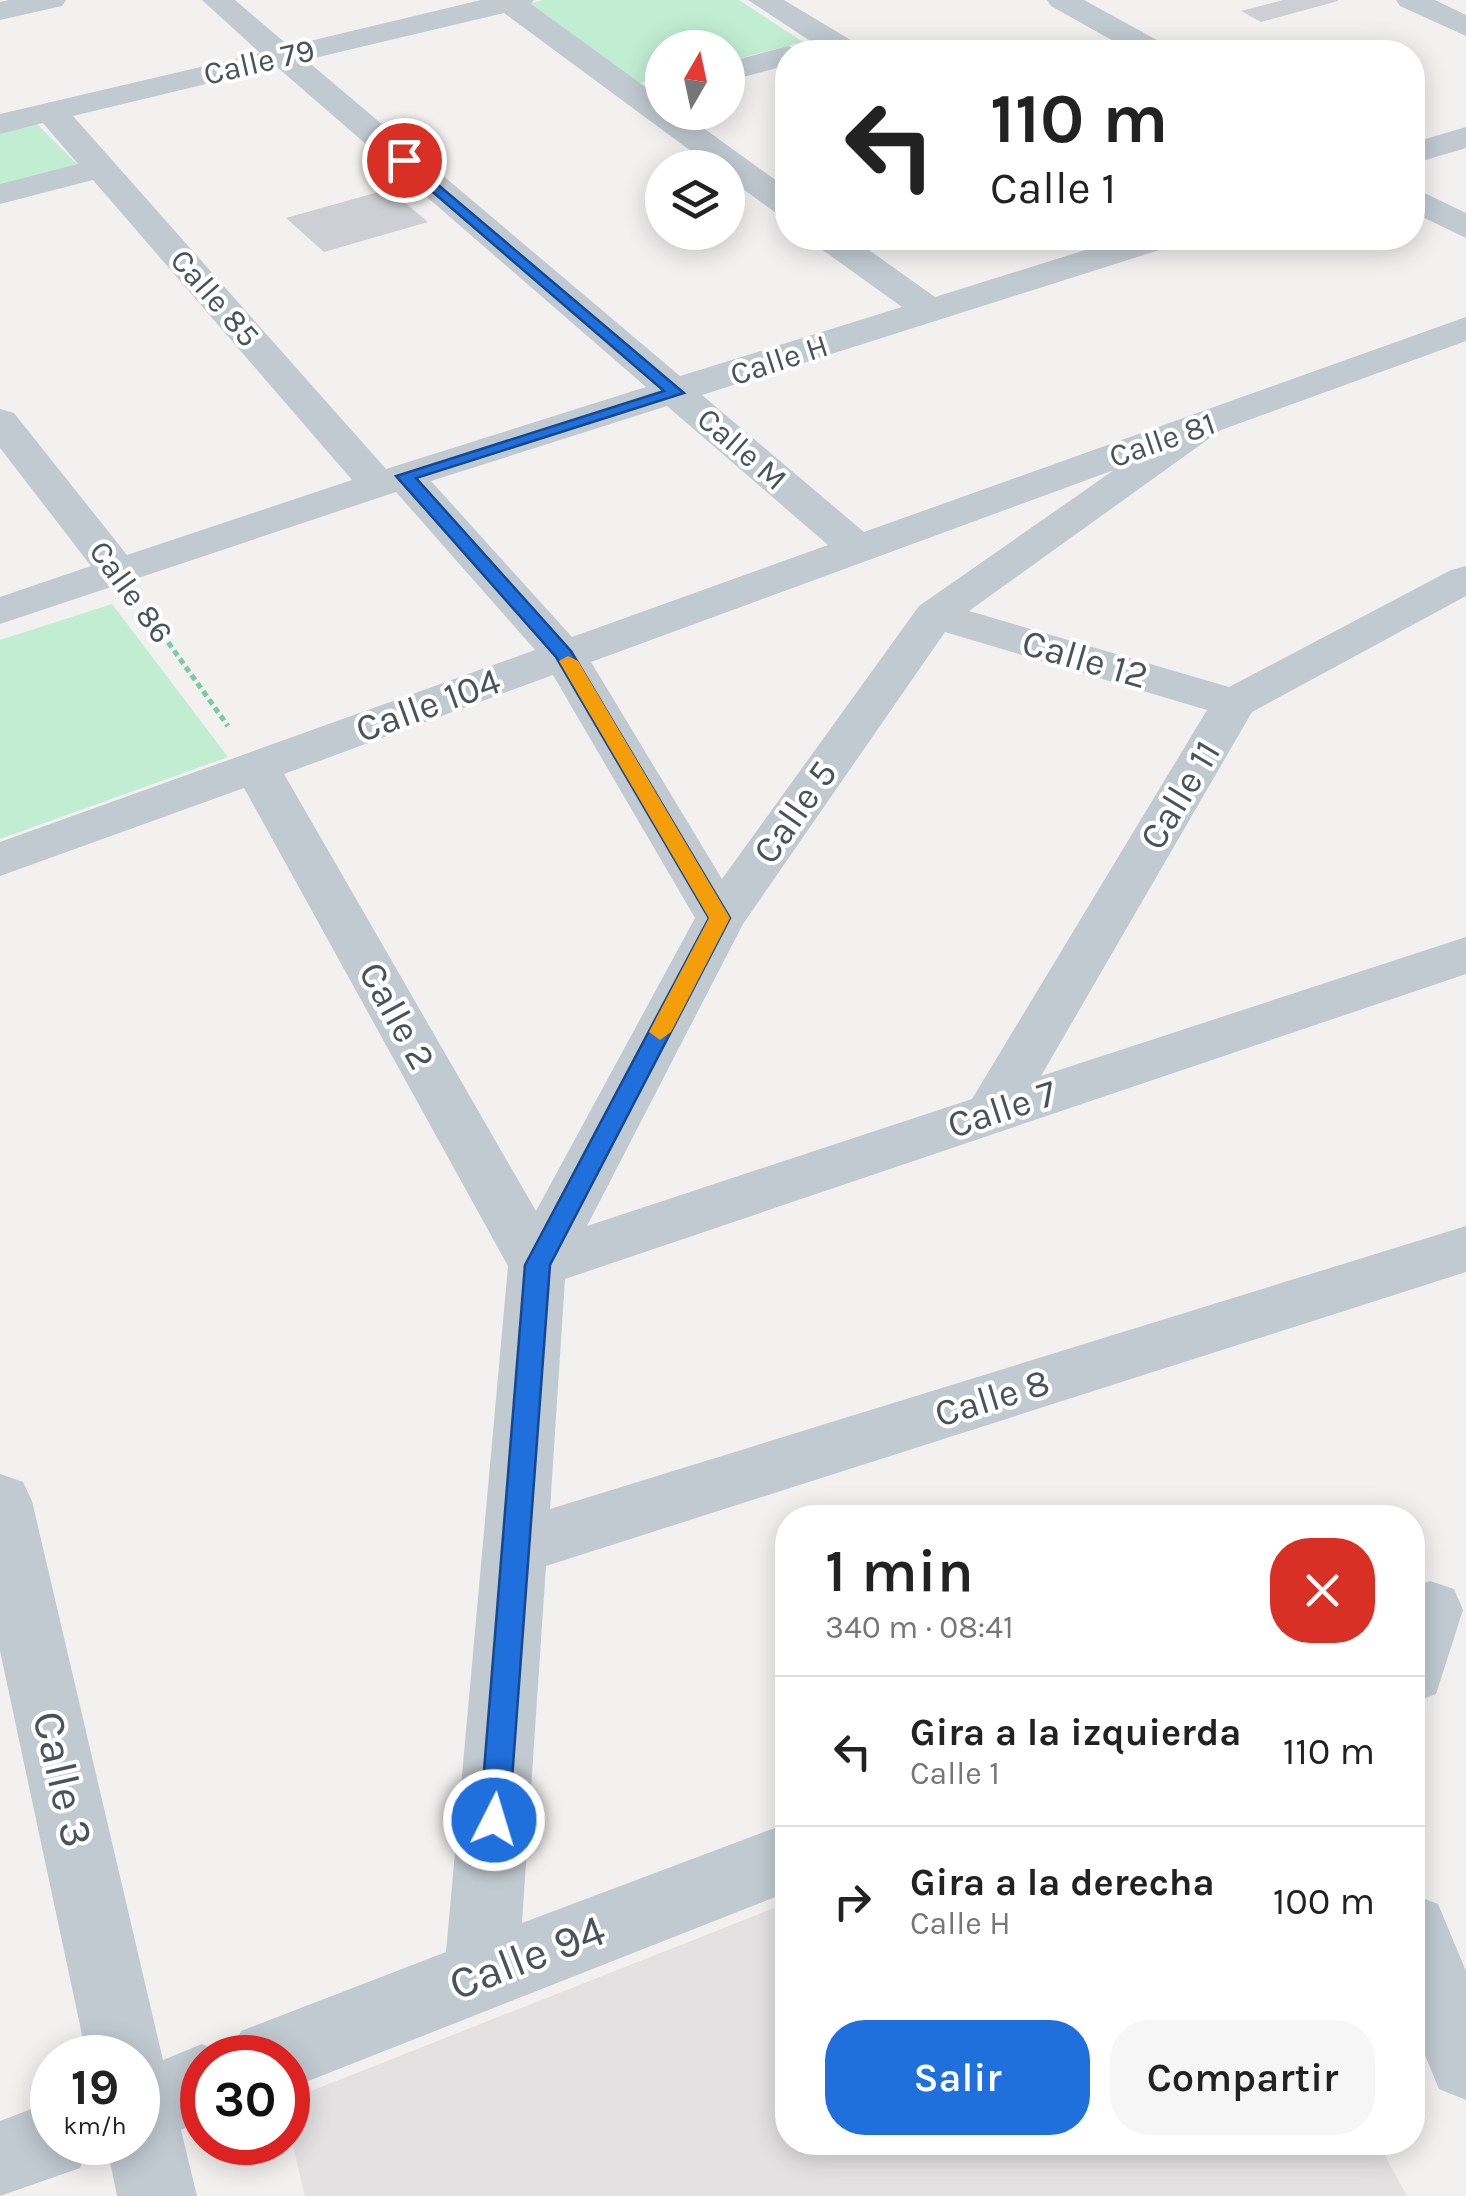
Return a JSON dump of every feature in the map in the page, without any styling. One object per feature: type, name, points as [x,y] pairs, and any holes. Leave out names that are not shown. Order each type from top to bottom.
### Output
[{"type":"street","points":[[0,11],[51,0]]},
{"type":"street","name":"Calle M","points":[[217,0],[856,547]]},
{"type":"street","points":[[763,0],[827,40]]},
{"type":"street","points":[[1062,0],[1134,40]]},
{"type":"street","points":[[1410,0],[1466,27]]},
{"type":"street","points":[[514,1],[645,90]]},
{"type":"street","name":"Calle 79","points":[[0,124],[514,1]]},
{"type":"street","points":[[745,67],[775,59]]},
{"type":"street","name":"Calle 85","points":[[51,112],[391,480],[564,655],[720,918]]},
{"type":"street","points":[[695,130],[775,195]]},
{"type":"street","points":[[1425,150],[1466,137]]},
{"type":"street","points":[[0,194],[101,168]]},
{"type":"street","points":[[1425,204],[1466,227]]},
{"type":"street","points":[[847,250],[932,312]]},
{"type":"street","name":"Calle H","points":[[0,611],[391,480],[932,312],[1116,250]]},
{"type":"street","name":"Calle 81","points":[[856,547],[1466,328]]},
{"type":"street","name":"Calle 86","points":[[0,421],[118,572]]},
{"type":"street","name":"Calle 5","points":[[481,1975],[538,1265],[720,918],[935,614],[1206,424]]},
{"type":"street","name":"Calle 104","points":[[0,860],[856,547]]},
{"type":"street","name":"Calle 11","points":[[992,1112],[1234,703],[1466,579]]},
{"type":"street","name":"Calle 12","points":[[935,614],[1234,703]]},
{"type":"street","name":"Calle 2","points":[[257,768],[538,1265]]},
{"type":"street","name":"Calle 7","points":[[538,1265],[1466,955]]},
{"type":"street","name":"Calle 8","points":[[517,1547],[1466,1249]]},
{"type":"street","name":"Calle 3","points":[[0,1501],[9,1585],[119,2035]]},
{"type":"street","name":"Calle 94","points":[[310,2042],[775,1862]]},
{"type":"street","points":[[1425,1962],[1466,2062]]},
{"type":"street","points":[[0,2160],[30,2148]]},
{"type":"street","points":[[150,2165],[157,2196]]},
{"type":"path","name":"Calle 86","points":[[118,572],[257,768]]},
{"type":"shaded area","points":[[775,1908],[775,2155],[1385,2155],[1407,2196],[305,2196],[297,2165],[310,2165],[310,2091]]},
{"type":"green space","points":[[543,0],[739,0],[800,40],[775,40],[775,49],[745,57],[745,30],[645,30],[645,82],[632,85],[524,5]]},
{"type":"green space","points":[[32,119],[80,167],[0,188],[0,127]]},
{"type":"green space","points":[[112,604],[228,757],[0,839],[0,640]]},
{"type":"building","points":[[1283,0],[1338,1],[1261,22],[1241,11]]},
{"type":"building","points":[[389,189],[428,222],[324,252],[286,218]]},
{"type":"slow traffic","points":[[568,661],[720,918],[660,1032]]},
{"type":"route","points":[[404,160],[676,393],[404,476],[564,655],[720,918],[538,1265],[494,1820]]}]
